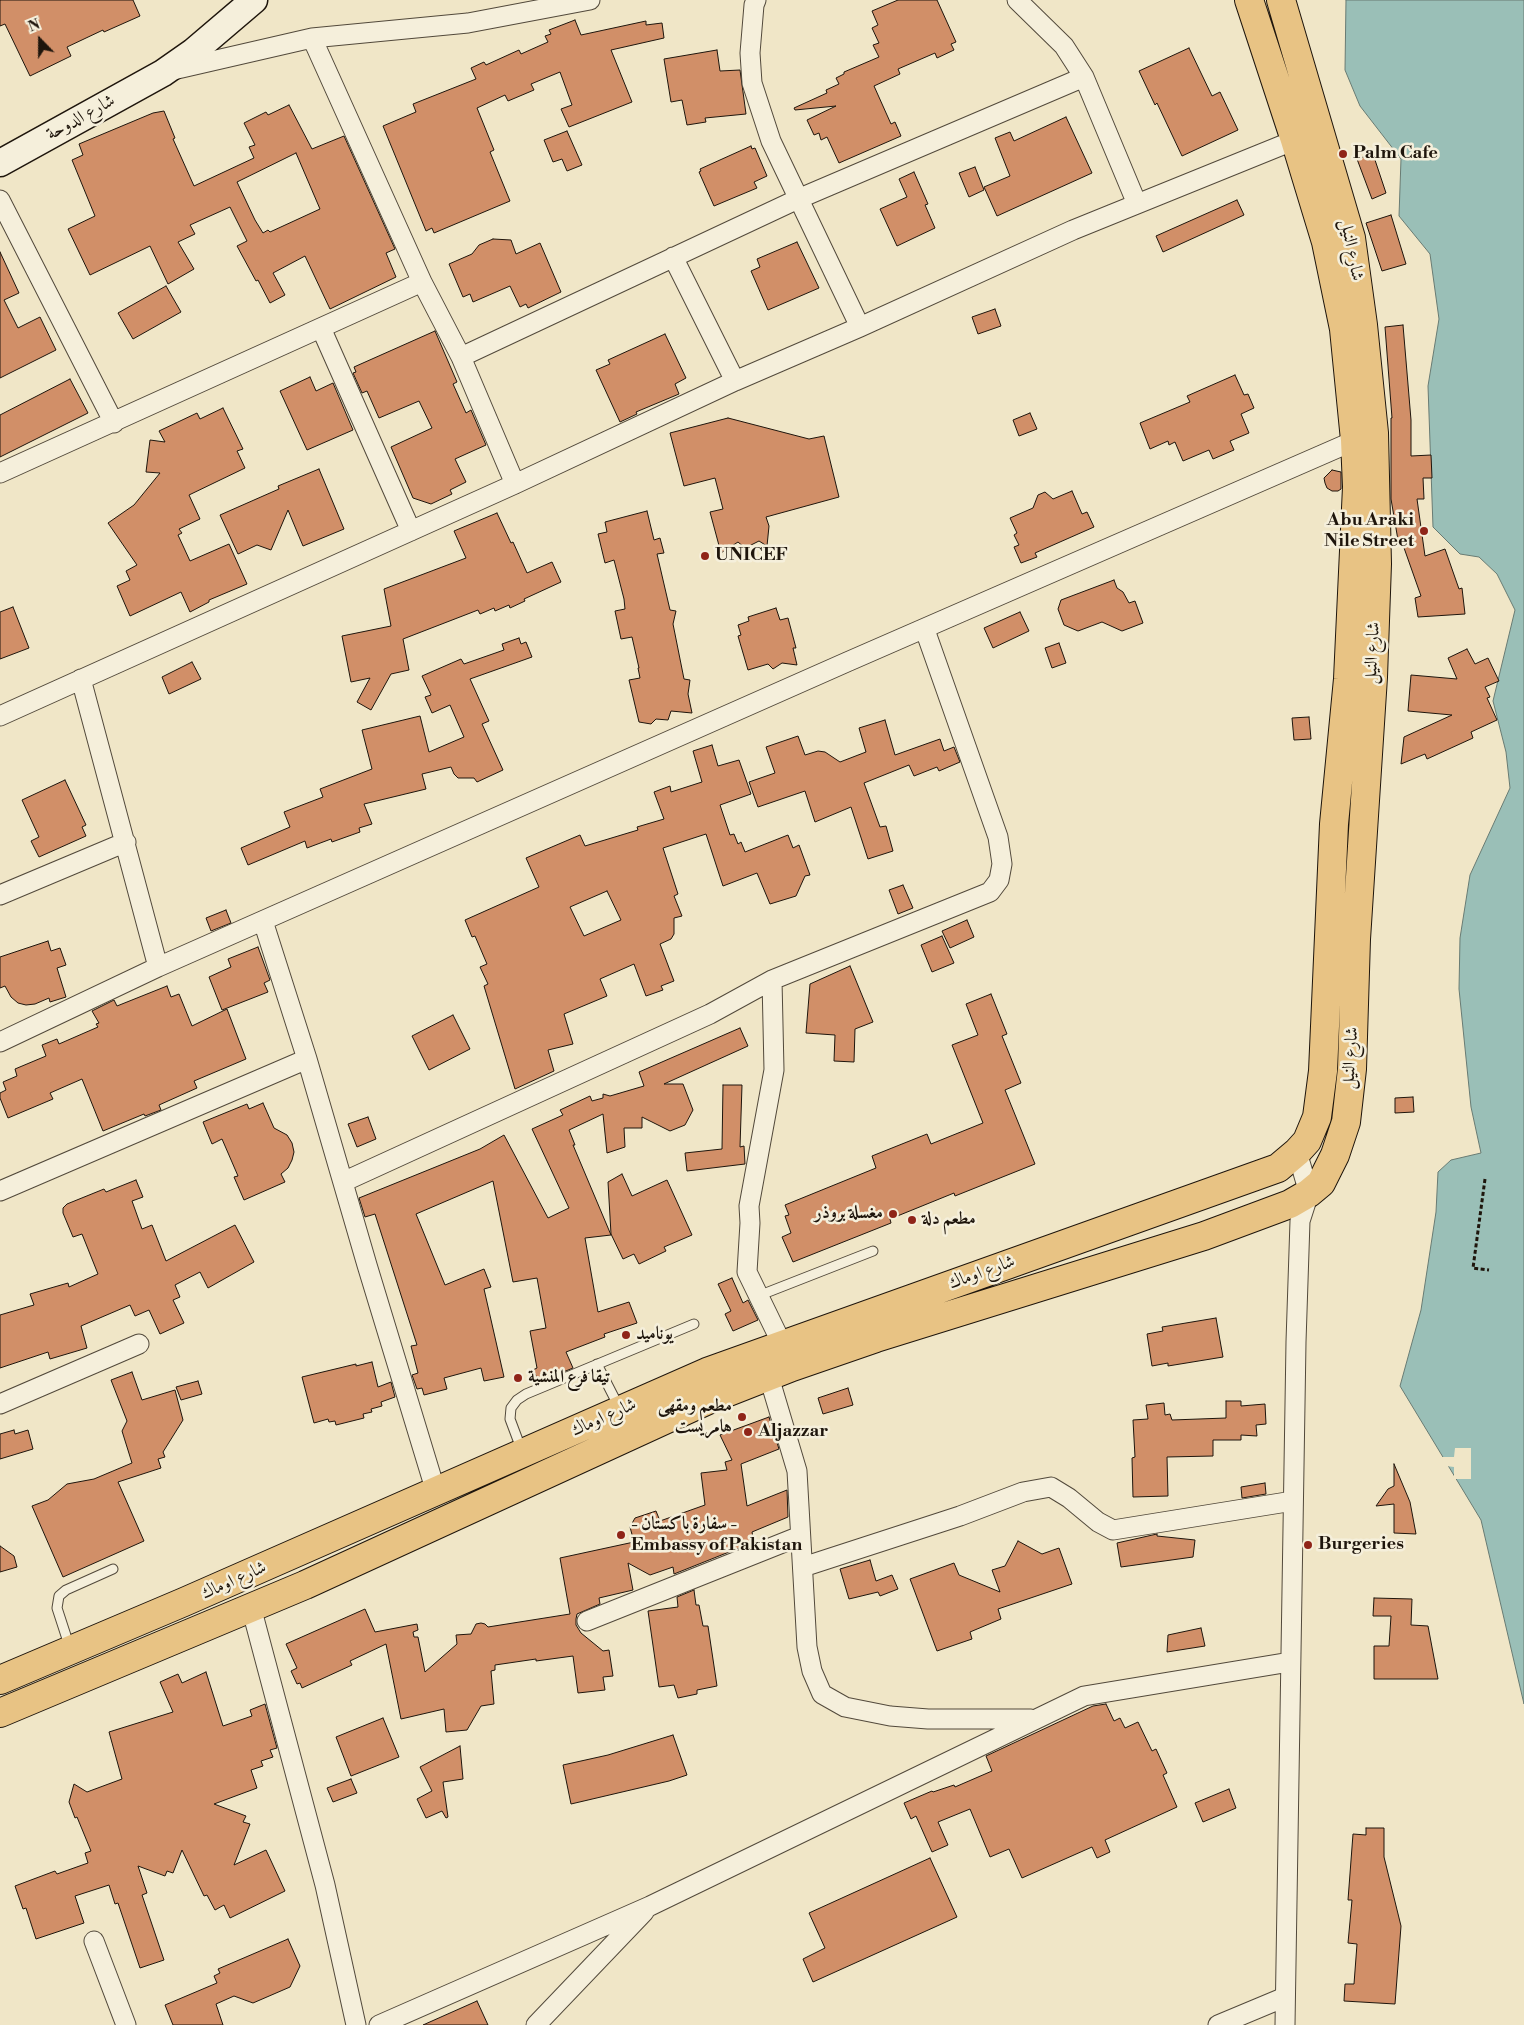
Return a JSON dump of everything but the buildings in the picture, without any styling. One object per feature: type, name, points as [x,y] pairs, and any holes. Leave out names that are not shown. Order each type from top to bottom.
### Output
[{"type":"main road","name":"شارع النيل","points":[[1204,1236],[1290,1204],[1309,1193],[1321,1183],[1335,1155],[1346,1122],[1352,1068],[1356,939],[1373,677],[1377,564],[1364,436],[1326,242],[1295,140],[1248,0]]},
{"type":"main road","name":"شارع النيل","points":[[1281,0],[1351,238],[1363,325],[1364,436],[1357,487],[1348,679],[1334,824],[1324,1071],[1317,1117],[1313,1129],[1307,1140],[1288,1160]]},
{"type":"main road","name":"شارع اوماك","points":[[0,1680],[291,1556],[707,1372],[1288,1160]]},
{"type":"main road","name":"شارع اوماك","points":[[0,1713],[305,1585],[700,1404],[876,1338],[1204,1236]]},
{"type":"main road","points":[[291,1556],[305,1585]]},
{"type":"street","name":"شارع الدوحة","points":[[0,163],[163,73],[194,52],[254,0]]},
{"type":"street","points":[[163,73],[312,38],[468,23],[590,0]]},
{"type":"street","points":[[756,0],[750,53],[752,82],[771,141],[860,327]]},
{"type":"street","points":[[1017,0],[1064,46],[1084,77],[1138,204]]},
{"type":"street","points":[[312,38],[422,282],[461,358],[515,484]]},
{"type":"street","points":[[461,358],[798,199],[1084,77]]},
{"type":"street","points":[[0,716],[515,484],[735,381],[860,327],[1073,230],[1295,140]]},
{"type":"street","points":[[0,200],[114,423]]},
{"type":"street","points":[[673,257],[735,381]]},
{"type":"street","points":[[0,473],[422,282]]},
{"type":"street","points":[[321,328],[411,531]]},
{"type":"street","points":[[0,1042],[158,967],[1364,436]]},
{"type":"street","points":[[343,1182],[710,1014],[772,980],[990,892],[999,880],[1002,864],[998,837],[925,630]]},
{"type":"street","points":[[81,679],[158,967]]},
{"type":"street","points":[[0,896],[126,842]]},
{"type":"street","points":[[263,921],[307,1059],[436,1492]]},
{"type":"street","points":[[772,980],[774,1070],[749,1206],[750,1223],[746,1272],[782,1344]]},
{"type":"street","points":[[0,1191],[307,1059]]},
{"type":"street","points":[[1284,2025],[1300,1221],[1309,1193],[1288,1160]]},
{"type":"street","points":[[0,1404],[139,1344]]},
{"type":"street","points":[[769,1377],[797,1471],[807,1647],[812,1671],[822,1694],[845,1707],[890,1716],[928,1719],[1034,1719]]},
{"type":"street","points":[[802,1567],[960,1516],[1022,1492],[1051,1487],[1069,1498],[1098,1522],[1113,1530],[1293,1501]]},
{"type":"street","points":[[587,1621],[800,1536]]},
{"type":"street","points":[[251,1607],[324,1885],[356,2025]]},
{"type":"street","points":[[379,2025],[650,1906],[1084,1696],[1290,1662]]},
{"type":"street","points":[[536,2025],[650,1906]]},
{"type":"street","points":[[94,1941],[126,2025]]},
{"type":"street","points":[[1218,2025],[1285,1997]]},
{"type":"lane","points":[[758,1296],[873,1251]]},
{"type":"lane","points":[[523,1454],[510,1419],[511,1408],[517,1400],[526,1394],[694,1324]]},
{"type":"lane","points":[[597,1364],[621,1410]]},
{"type":"lane","points":[[70,1650],[57,1608],[59,1596],[66,1590],[113,1569]]},
{"type":"path","points":[[1485,1179],[1473,1268],[1489,1270]]},
{"type":"water","points":[[1346,0],[1524,0],[1524,1704],[1481,1520],[1400,1386],[1421,1310],[1436,1212],[1438,1172],[1451,1160],[1481,1153],[1471,1107],[1459,989],[1460,938],[1470,875],[1510,788],[1506,752],[1493,701],[1515,610],[1497,574],[1479,557],[1460,554],[1433,527],[1428,386],[1439,319],[1430,254],[1399,216],[1401,159],[1360,106],[1345,70]]},
{"type":"pier","points":[[1455,1448],[1471,1448],[1471,1479],[1454,1479],[1454,1467],[1446,1466],[1440,1457],[1454,1457]]},
{"type":"place","name":"Palm Cafe","points":[[1343,154]]},
{"type":"place","name":"Abu Araki Nile Street","points":[[1424,531]]},
{"type":"place","name":"UNICEF","points":[[705,556]]},
{"type":"place","name":"مغسلة بروذر","points":[[893,1214]]},
{"type":"place","name":"مطعم دلة","points":[[912,1220]]},
{"type":"place","name":"يوناميد","points":[[626,1335]]},
{"type":"place","name":"تيقا فرع المنشية","points":[[518,1378]]},
{"type":"place","name":"مطعم ومقهى هامريست","points":[[742,1417]]},
{"type":"place","name":"Aljazzar","points":[[748,1432]]},
{"type":"place","name":"- سفارة باكستان - Embassy of Pakistan","points":[[621,1535]]},
{"type":"place","name":"Burgeries","points":[[1308,1545]]}]
